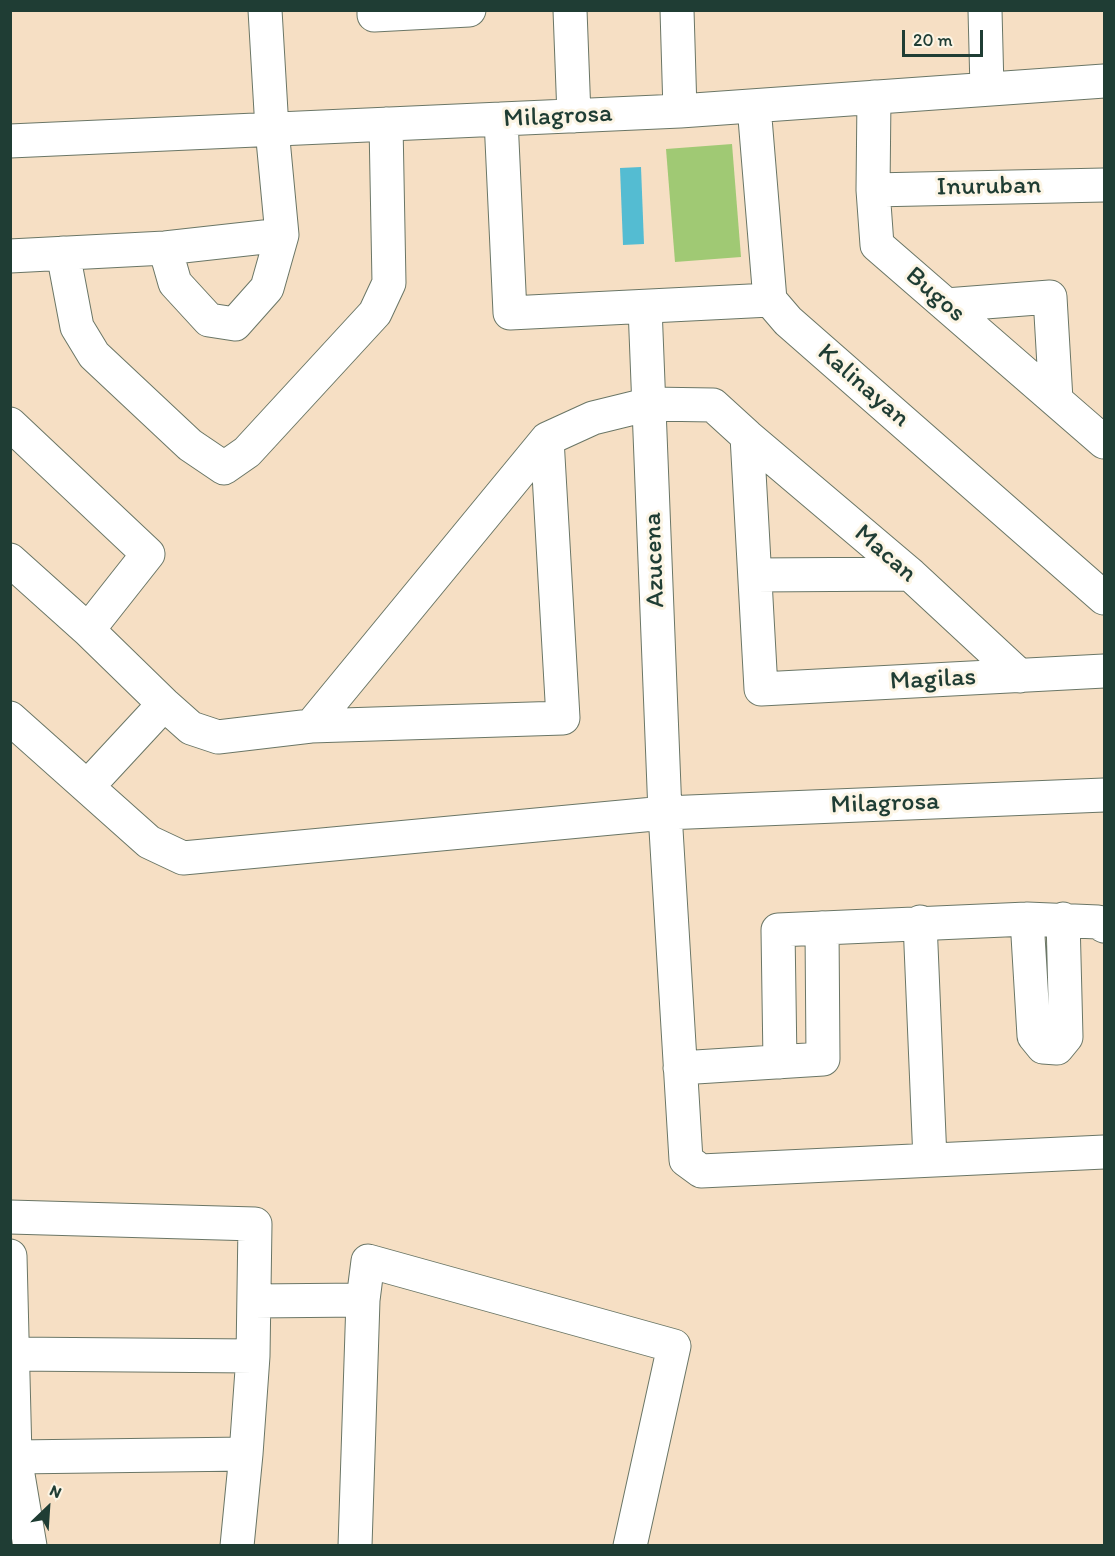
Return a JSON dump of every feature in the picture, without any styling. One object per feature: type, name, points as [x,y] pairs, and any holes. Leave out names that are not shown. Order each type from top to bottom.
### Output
[{"type":"street","points":[[165,248],[175,283],[209,320],[235,324],[267,288],[282,235],[272,129],[265,10]]},
{"type":"street","points":[[374,10],[374,15],[469,10]]},
{"type":"street","points":[[570,10],[574,116]]},
{"type":"street","points":[[677,10],[680,111]]},
{"type":"street","points":[[985,10],[987,89]]},
{"type":"street","name":"Milagrosa","points":[[10,141],[680,111],[1104,81]]},
{"type":"street","name":"Bugos","points":[[874,98],[873,190],[877,245],[1104,442]]},
{"type":"street","points":[[501,119],[510,313],[645,307],[770,300],[754,106]]},
{"type":"street","points":[[63,253],[77,327],[94,355],[190,446],[224,468],[247,452],[375,313],[389,283],[386,124]]},
{"type":"street","name":"Inuruban","points":[[873,190],[1104,185]]},
{"type":"street","points":[[10,256],[165,248],[282,235]]},
{"type":"street","points":[[946,305],[1050,297],[1056,400]]},
{"type":"street","name":"Kalinayan","points":[[770,300],[788,321],[1104,598]]},
{"type":"street","name":"Azucena","points":[[645,307],[665,813],[686,1160],[701,1171],[930,1160]]},
{"type":"street","name":"Macan","points":[[547,439],[592,418],[650,404],[713,405],[910,574],[1020,676]]},
{"type":"street","points":[[10,424],[148,554],[88,630]]},
{"type":"street","points":[[747,436],[755,575],[910,574]]},
{"type":"street","points":[[10,560],[191,728],[218,737],[311,726],[563,718],[547,439]]},
{"type":"street","points":[[311,726],[547,439]]},
{"type":"street","name":"Magilas","points":[[755,575],[761,689],[1104,671]]},
{"type":"street","points":[[88,786],[164,704]]},
{"type":"street","name":"Milagrosa","points":[[10,718],[149,842],[183,858],[665,813],[1104,795]]},
{"type":"street","points":[[780,1062],[778,930],[1027,919],[1098,922],[1104,926]]},
{"type":"street","points":[[1027,919],[1034,1036],[1043,1047],[1057,1048],[1066,1037],[1063,919]]},
{"type":"street","points":[[920,922],[930,1160],[1104,1152]]},
{"type":"street","points":[[680,1068],[824,1059],[822,928]]},
{"type":"street","points":[[10,1217],[255,1224],[253,1356],[237,1545]]},
{"type":"street","points":[[10,1256],[15,1457],[30,1545]]},
{"type":"street","points":[[356,1545],[363,1300],[368,1262],[674,1346],[630,1545]]},
{"type":"street","points":[[254,1301],[363,1300]]},
{"type":"street","points":[[12,1354],[253,1356]]},
{"type":"street","points":[[15,1457],[246,1454]]},
{"type":"green space","points":[[732,144],[741,257],[675,262],[666,149]]},
{"type":"water","points":[[641,167],[644,244],[623,245],[620,168]]}]
